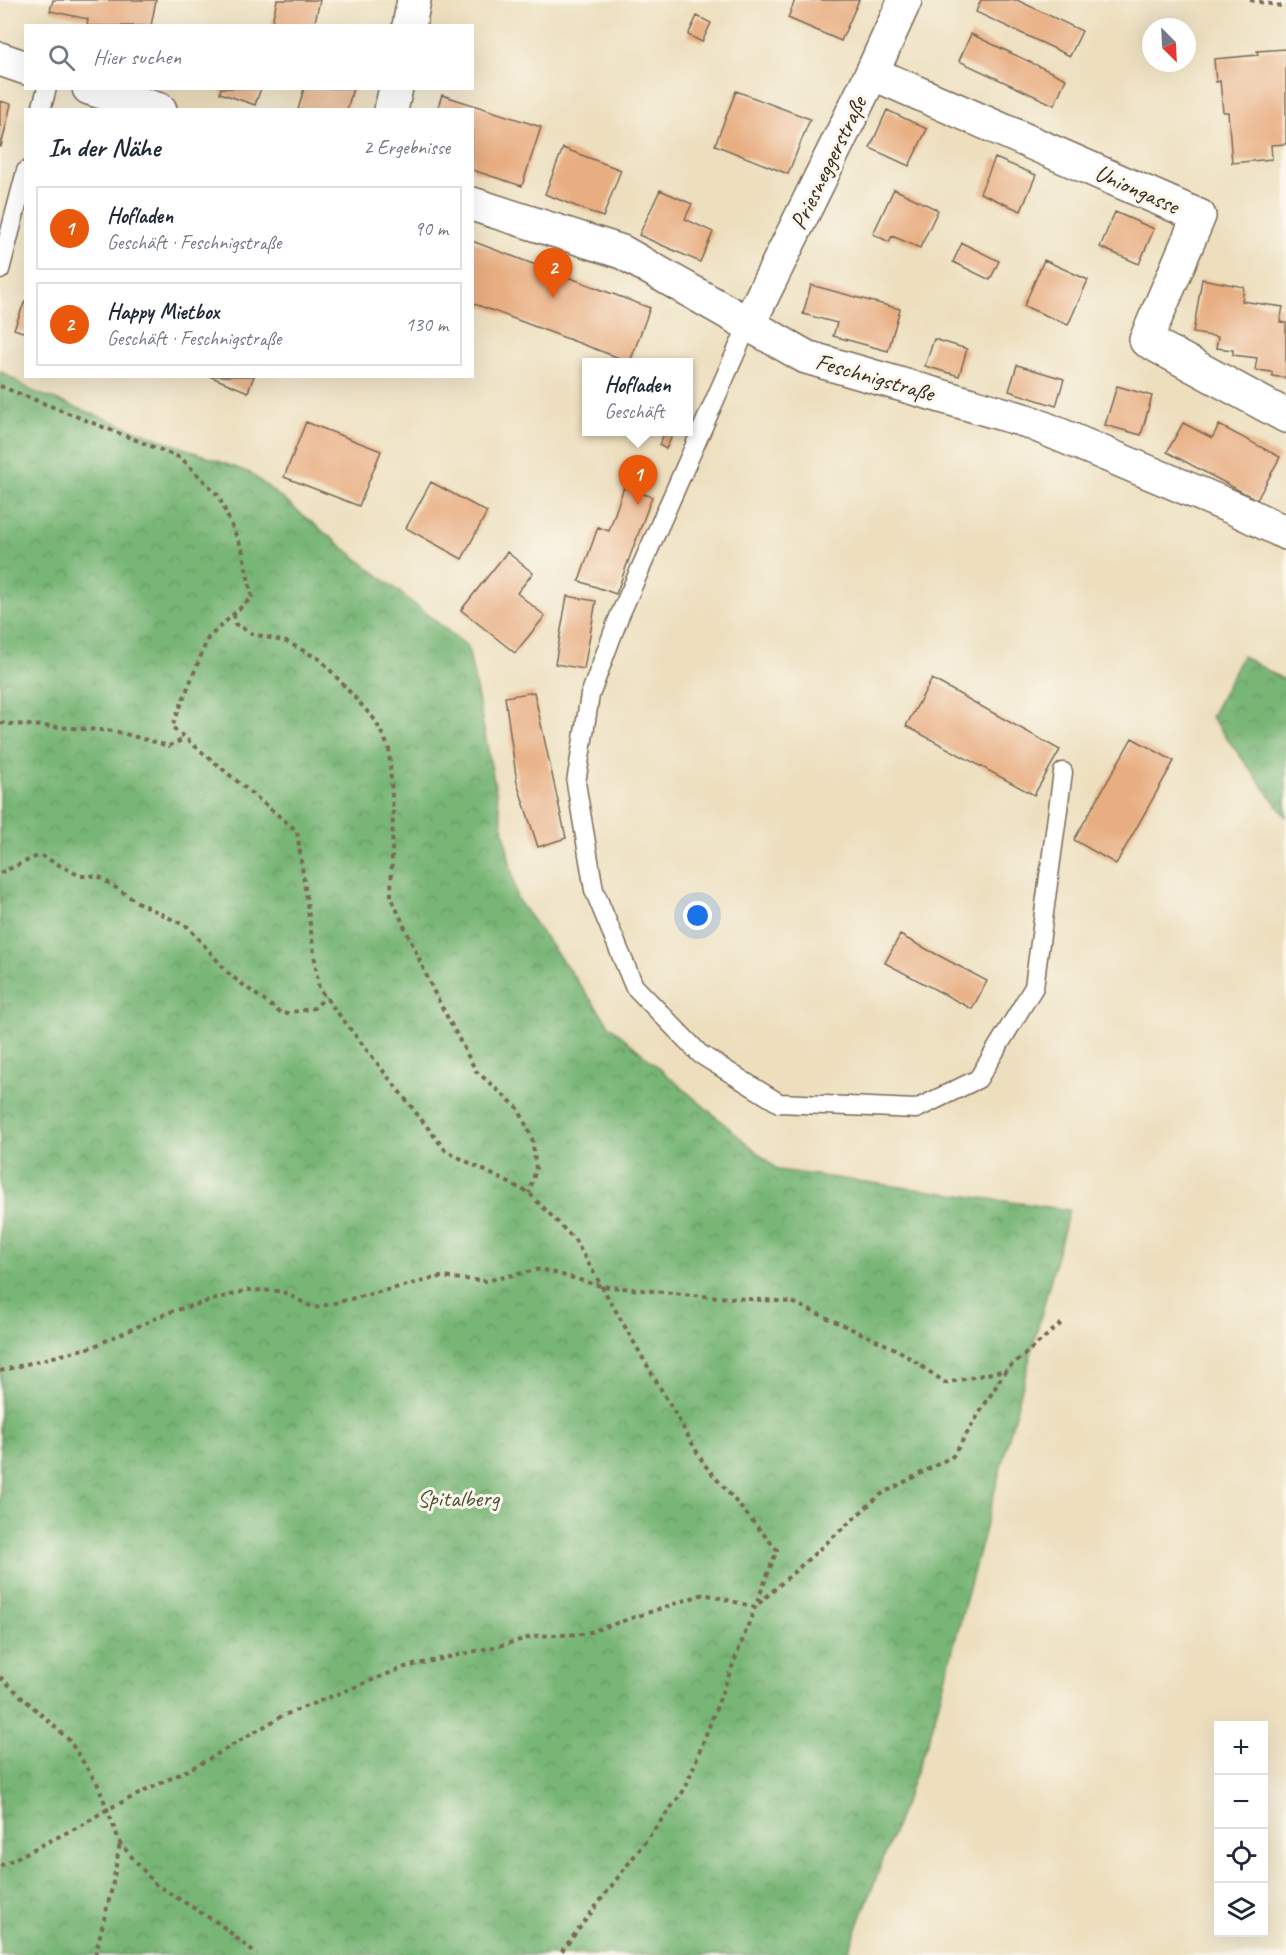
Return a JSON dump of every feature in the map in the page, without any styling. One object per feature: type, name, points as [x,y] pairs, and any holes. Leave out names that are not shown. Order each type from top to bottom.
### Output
[{"type":"street","points":[[409,24],[414,0]]},
{"type":"street","name":"Priesneggerstraße","points":[[748,325],[872,74],[905,0]]},
{"type":"street","points":[[0,59],[24,67]]},
{"type":"street","name":"Uniongasse","points":[[872,74],[1199,216],[1146,340],[1286,416]]},
{"type":"street","points":[[95,90],[154,108]]},
{"type":"street","points":[[391,108],[396,90]]},
{"type":"street","name":"Feschnigstraße","points":[[474,205],[622,252],[806,357],[1027,421],[1236,509],[1286,533]]},
{"type":"lane","points":[[42,108],[47,90]]},
{"type":"lane","points":[[0,270],[24,179]]},
{"type":"lane","points":[[748,325],[619,617],[590,695],[576,783],[594,890],[634,986],[700,1054],[779,1103],[916,1109],[978,1079],[1034,987],[1063,772]]},
{"type":"path","points":[[1250,0],[1286,7]]},
{"type":"path","points":[[0,386],[180,458],[218,495],[243,549],[252,597],[208,638],[172,727],[184,740],[297,831],[319,989],[446,1151],[529,1193],[575,1240],[704,1464],[777,1550],[685,1789],[559,1955]]},
{"type":"path","points":[[234,613],[235,624],[253,634],[287,642],[321,660],[375,720],[389,748],[393,812],[391,897],[434,992],[476,1071],[519,1108],[532,1138],[537,1169],[529,1193]]},
{"type":"path","points":[[0,723],[114,731],[169,746],[184,740]]},
{"type":"path","points":[[0,873],[40,855],[80,876],[98,876],[139,903],[188,927],[230,975],[282,1014],[314,1008],[326,997]]},
{"type":"path","points":[[0,1371],[92,1347],[170,1312],[248,1290],[281,1291],[314,1308],[440,1277],[486,1281],[541,1269],[601,1286],[792,1302],[898,1350],[946,1383],[1006,1370]]},
{"type":"path","points":[[755,1607],[880,1495],[952,1456],[1006,1370],[1064,1321]]},
{"type":"path","points":[[0,1866],[84,1824],[106,1809],[200,1764],[282,1716],[405,1667],[535,1636],[584,1634],[704,1594],[755,1607]]},
{"type":"path","points":[[0,1677],[69,1740],[98,1785],[120,1843],[155,1884],[221,1925],[257,1955]]},
{"type":"path","points":[[94,1955],[112,1888],[120,1843]]},
{"type":"green space","name":"Spitalberg","points":[[0,371],[32,391],[250,473],[468,647],[517,899],[610,1026],[778,1170],[1069,1210],[931,1732],[847,1955],[0,1955]]},
{"type":"green space","points":[[1242,656],[1286,681],[1286,817],[1211,717]]},
{"type":"building","points":[[53,0],[156,0],[151,24],[87,24],[88,19],[50,11]]},
{"type":"building","points":[[277,0],[320,0],[314,24],[271,24]]},
{"type":"building","points":[[795,0],[859,0],[841,41],[788,18]]},
{"type":"building","points":[[981,0],[1017,0],[1082,31],[1070,56],[976,12]]},
{"type":"building","points":[[697,16],[711,23],[702,42],[688,35]]},
{"type":"building","points":[[971,34],[1066,79],[1054,105],[959,61]]},
{"type":"building","points":[[1286,49],[1286,144],[1271,145],[1272,159],[1232,163],[1228,112],[1223,112],[1220,81],[1216,82],[1214,59],[1258,55],[1257,51]]},
{"type":"building","points":[[221,90],[260,90],[255,105],[220,93]]},
{"type":"building","points":[[303,90],[352,90],[348,108],[299,108]]},
{"type":"building","points":[[736,91],[810,119],[788,174],[715,145]]},
{"type":"building","points":[[442,95],[541,127],[522,186],[474,171],[474,108],[438,108]]},
{"type":"building","points":[[0,101],[11,104],[1,147],[0,147]]},
{"type":"building","points":[[887,110],[927,129],[909,166],[870,148]]},
{"type":"building","points":[[563,148],[621,170],[603,217],[545,194]]},
{"type":"building","points":[[995,158],[1036,175],[1021,211],[980,193]]},
{"type":"building","points":[[894,189],[938,210],[920,248],[892,236],[889,242],[873,234]]},
{"type":"building","points":[[660,190],[692,204],[685,219],[713,232],[700,262],[639,235]]},
{"type":"building","points":[[1115,212],[1154,229],[1139,264],[1100,247]]},
{"type":"building","points":[[474,242],[650,308],[631,358],[619,358],[474,304]]},
{"type":"building","points":[[962,243],[999,261],[990,280],[953,262]]},
{"type":"building","points":[[1044,260],[1088,280],[1068,325],[1024,306]]},
{"type":"building","points":[[1202,279],[1244,287],[1242,301],[1283,307],[1280,322],[1286,323],[1286,378],[1272,376],[1272,372],[1255,370],[1257,358],[1233,355],[1233,350],[1216,348],[1218,337],[1193,333]]},
{"type":"building","points":[[811,285],[900,309],[888,351],[833,336],[837,323],[803,314]]},
{"type":"building","points":[[24,304],[24,332],[14,329]]},
{"type":"building","points":[[934,339],[967,349],[959,376],[925,366]]},
{"type":"building","points":[[1017,365],[1064,379],[1056,406],[1009,391]]},
{"type":"building","points":[[214,378],[253,378],[248,392]]},
{"type":"building","points":[[1117,386],[1152,396],[1141,435],[1105,425]]},
{"type":"building","points":[[306,422],[381,451],[359,506],[284,477]]},
{"type":"building","points":[[1183,423],[1212,438],[1219,425],[1280,457],[1257,500],[1167,452]]},
{"type":"building","points":[[663,436],[672,436],[666,449],[659,445]]},
{"type":"building","points":[[431,482],[487,512],[462,559],[406,528]]},
{"type":"building","points":[[624,487],[652,497],[616,594],[579,581],[598,527],[609,531]]},
{"type":"building","points":[[507,552],[533,573],[517,593],[545,616],[515,653],[461,610]]},
{"type":"building","points":[[567,596],[596,601],[584,669],[555,664]]},
{"type":"building","points":[[932,679],[1060,750],[1034,795],[906,726]]},
{"type":"building","points":[[534,692],[566,838],[538,847],[517,783],[505,697]]},
{"type":"building","points":[[1132,738],[1174,761],[1116,864],[1074,840]]},
{"type":"building","points":[[900,935],[987,981],[972,1009],[885,963]]},
{"type":"place","name":"Happy Mietbox","points":[[553,298]]},
{"type":"place","name":"Hofladen","points":[[638,505]]}]
